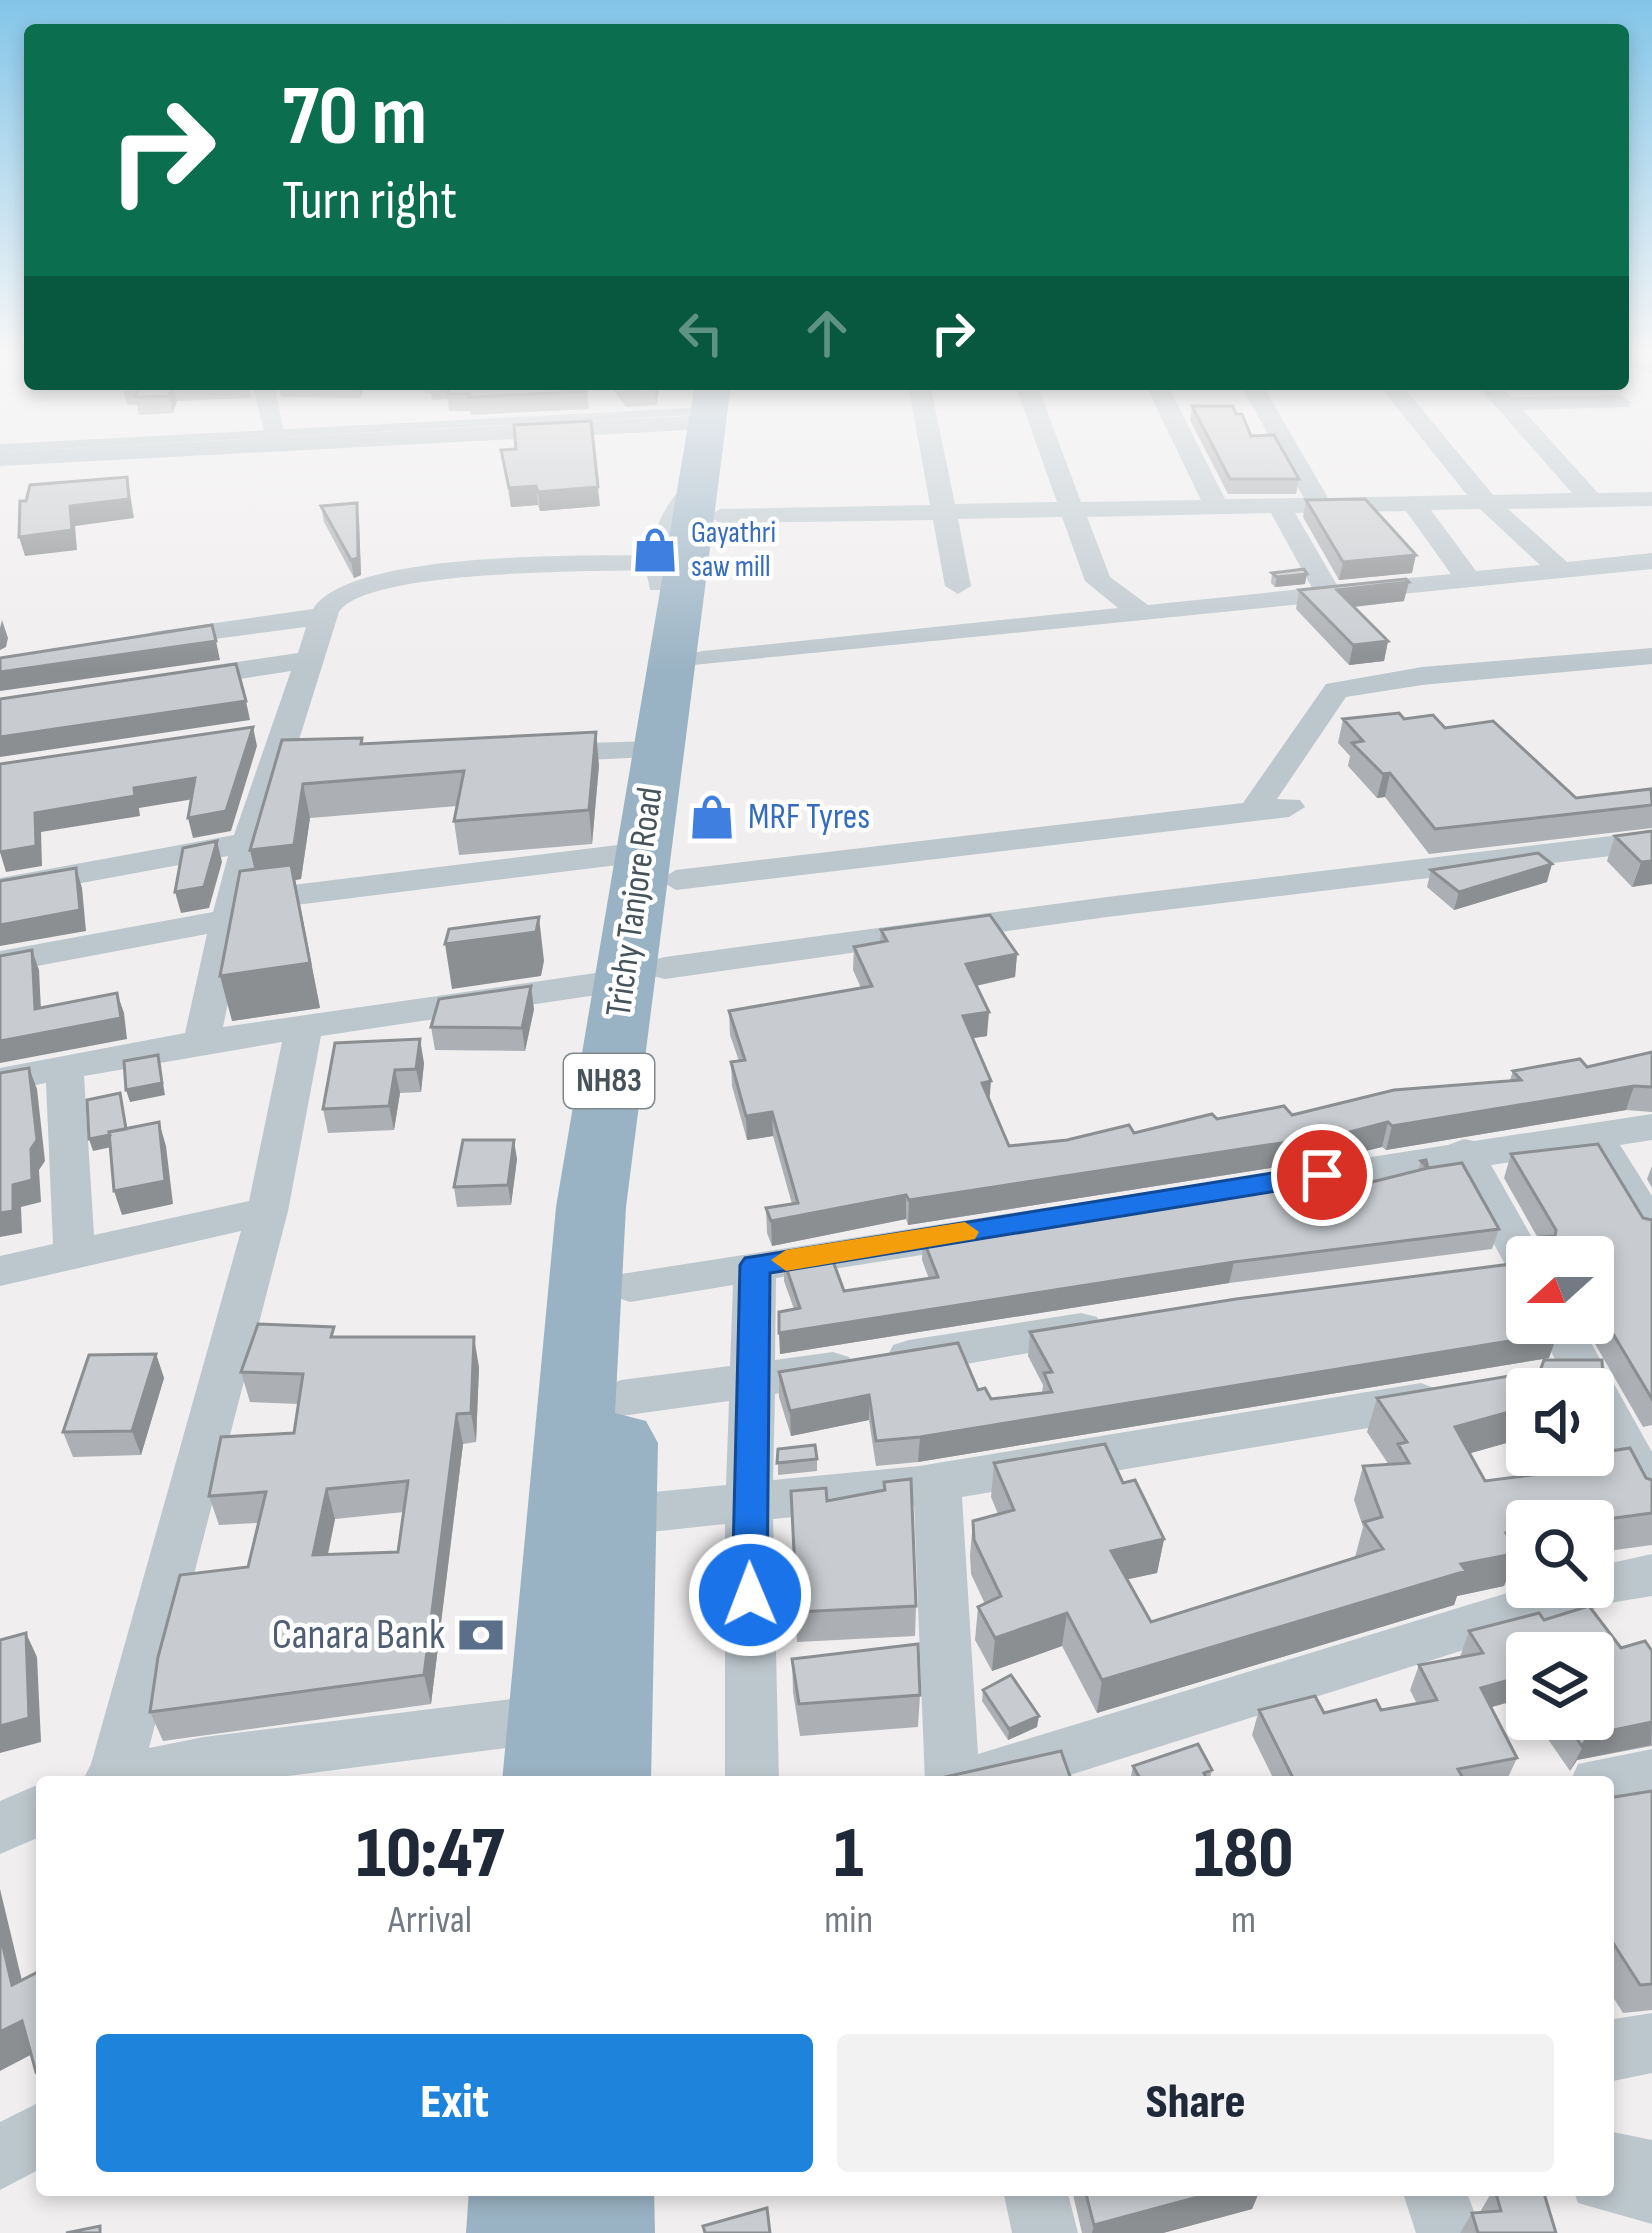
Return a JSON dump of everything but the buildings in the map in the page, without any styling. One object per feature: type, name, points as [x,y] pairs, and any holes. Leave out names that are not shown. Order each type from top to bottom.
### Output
[{"type":"highway","name":"Trichy Tanjore Road","points":[[548,1776],[591,1207],[644,974],[711,459]]},
{"type":"highway","name":"Trichy Tanjore Road","points":[[659,866],[657,750],[688,644]]},
{"type":"highway","name":"Trichy Tanjore Road","points":[[605,1776],[613,1516],[630,1286],[644,974]]},
{"type":"highway","points":[[521,2233],[523,2196]]},
{"type":"highway","points":[[599,2196],[600,2233]]},
{"type":"street","points":[[936,459],[958,586]]},
{"type":"street","points":[[1054,459],[1097,581],[1142,613]]},
{"type":"street","points":[[1194,459],[1216,504]]},
{"type":"street","points":[[1294,459],[1318,502]]},
{"type":"street","points":[[1451,459],[1486,501],[1562,571]]},
{"type":"street","points":[[1560,459],[1601,500]]},
{"type":"street","points":[[1645,510],[1601,500],[946,509],[708,501],[671,520],[660,562],[660,590],[688,644],[1142,613],[1652,561]]},
{"type":"street","points":[[1412,501],[1469,580]]},
{"type":"street","points":[[1277,503],[1329,594]]},
{"type":"street","points":[[202,1042],[226,912],[246,843],[324,616],[337,596],[370,584],[467,572],[660,562]]},
{"type":"street","points":[[143,640],[324,616]]},
{"type":"street","points":[[1252,812],[1336,690],[1423,676],[1652,656]]},
{"type":"street","points":[[159,682],[310,659]]},
{"type":"street","points":[[513,754],[657,750]]},
{"type":"street","points":[[0,962],[226,912],[1288,807]]},
{"type":"street","points":[[0,1080],[202,1042],[1061,913],[1652,841]]},
{"type":"street","points":[[0,888],[246,843]]},
{"type":"street","points":[[113,1776],[267,1211],[304,1026]]},
{"type":"street","points":[[64,1067],[74,1252]]},
{"type":"street","points":[[630,1286],[1652,1126]]},
{"type":"street","points":[[1594,1134],[1652,1230]]},
{"type":"street","points":[[1464,1152],[1510,1236]]},
{"type":"street","points":[[0,1271],[267,1211]]},
{"type":"street","points":[[752,1776],[748,1502],[755,1265]]},
{"type":"street","points":[[1480,1270],[1506,1268]]},
{"type":"street","points":[[621,1398],[752,1382],[1113,1323]]},
{"type":"street","points":[[613,1516],[937,1482],[1468,1393]]},
{"type":"street","points":[[1614,1425],[1652,1496]]},
{"type":"street","points":[[937,1482],[952,1776]]},
{"type":"street","points":[[989,1776],[1296,1677],[1652,1575]]},
{"type":"street","points":[[136,1776],[204,1762],[552,1718]]},
{"type":"street","points":[[1614,1780],[1652,1774]]},
{"type":"street","points":[[0,1828],[36,1811]]},
{"type":"street","points":[[1614,2049],[1652,2043]]},
{"type":"street","points":[[0,2158],[36,2136]]},
{"type":"street","points":[[1614,2174],[1652,2182]]},
{"type":"street","points":[[1036,2196],[1045,2233]]},
{"type":"street","points":[[1436,2196],[1449,2233]]},
{"type":"slow traffic","points":[[786,1260],[965,1232]]},
{"type":"place","name":"Gayathri saw mill","points":[[655,550]]},
{"type":"place","name":"MRF Tyres","points":[[712,817]]},
{"type":"place","name":"Canara Bank","points":[[481,1635]]},
{"type":"route","points":[[750,1595],[755,1265],[1322,1175]]}]
